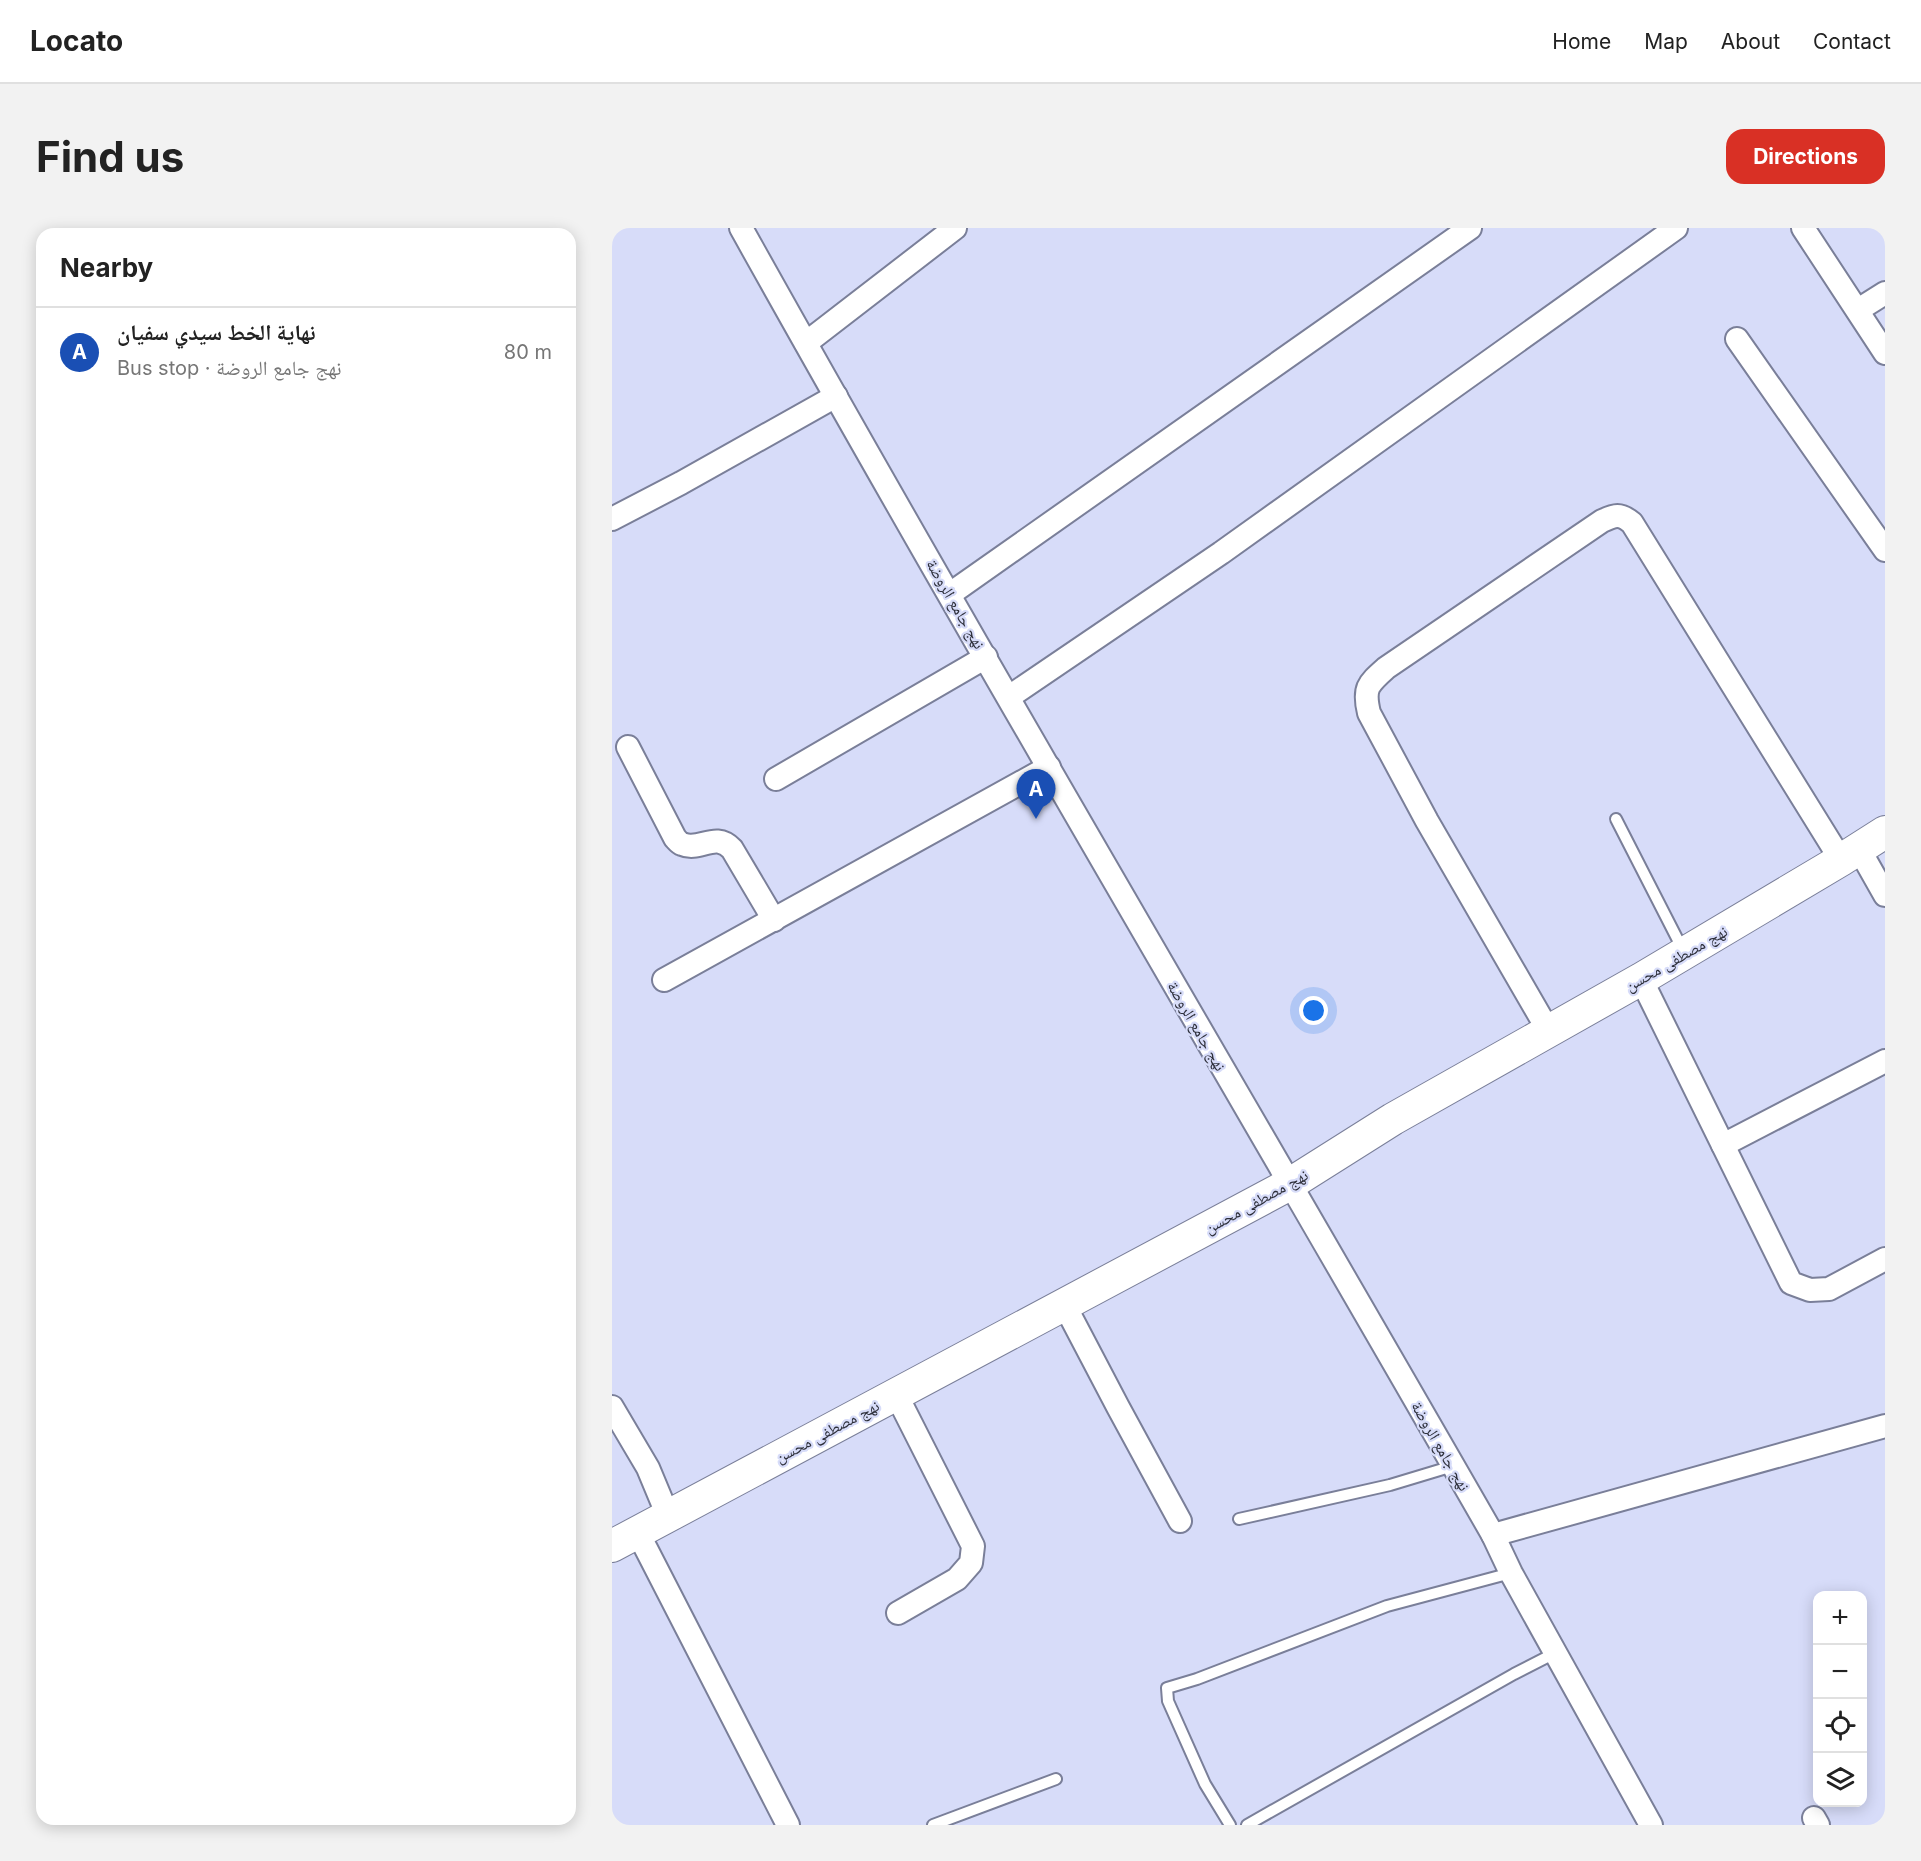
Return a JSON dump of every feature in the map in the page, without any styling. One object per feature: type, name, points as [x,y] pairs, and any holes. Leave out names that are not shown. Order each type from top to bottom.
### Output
[{"type":"main road","name":"نهج مصطفى محسن","points":[[625,1539],[1290,1184],[1394,1119],[1641,979],[1885,832]]},
{"type":"street","name":"نهج جامع الروضة","points":[[741,228],[1202,1036],[1493,1535],[1511,1573],[1651,1825]]},
{"type":"street","points":[[950,594],[1470,228]]},
{"type":"street","points":[[1009,697],[1221,553],[1677,228]]},
{"type":"street","points":[[1803,228],[1885,353]]},
{"type":"street","points":[[806,343],[942,232]]},
{"type":"street","points":[[1858,310],[1885,292]]},
{"type":"street","points":[[1737,339],[1885,550]]},
{"type":"street","points":[[612,519],[836,396]]},
{"type":"street","points":[[1548,1030],[1422,811],[1369,713],[1365,696],[1369,683],[1386,668],[1602,521],[1613,516],[1623,516],[1632,523],[1850,855],[1885,895]]},
{"type":"street","points":[[776,779],[986,657]]},
{"type":"street","points":[[628,747],[675,838],[682,844],[691,845],[720,841],[727,843],[774,920]]},
{"type":"street","points":[[664,980],[1049,767]]},
{"type":"street","points":[[1641,979],[1791,1283],[1810,1290],[1829,1289],[1885,1259]]},
{"type":"street","points":[[1723,1145],[1885,1060]]},
{"type":"street","points":[[1064,1304],[1180,1521]]},
{"type":"street","points":[[896,1394],[973,1546],[970,1563],[957,1579],[898,1613]]},
{"type":"street","points":[[612,1407],[648,1468],[668,1516]]},
{"type":"street","points":[[1493,1535],[1885,1426]]},
{"type":"street","points":[[625,1539],[788,1825]]},
{"type":"lane","points":[[1616,819],[1685,953]]},
{"type":"lane","points":[[1239,1519],[1390,1485],[1453,1466]]},
{"type":"lane","points":[[1230,1825],[1205,1784],[1168,1701],[1167,1688],[1197,1679],[1388,1606],[1511,1573]]},
{"type":"lane","points":[[1247,1825],[1514,1674],[1556,1653]]},
{"type":"lane","points":[[933,1825],[1056,1779]]},
{"type":"place","name":"نهاية الخط سيدي سفيان","points":[[1036,819]]}]
